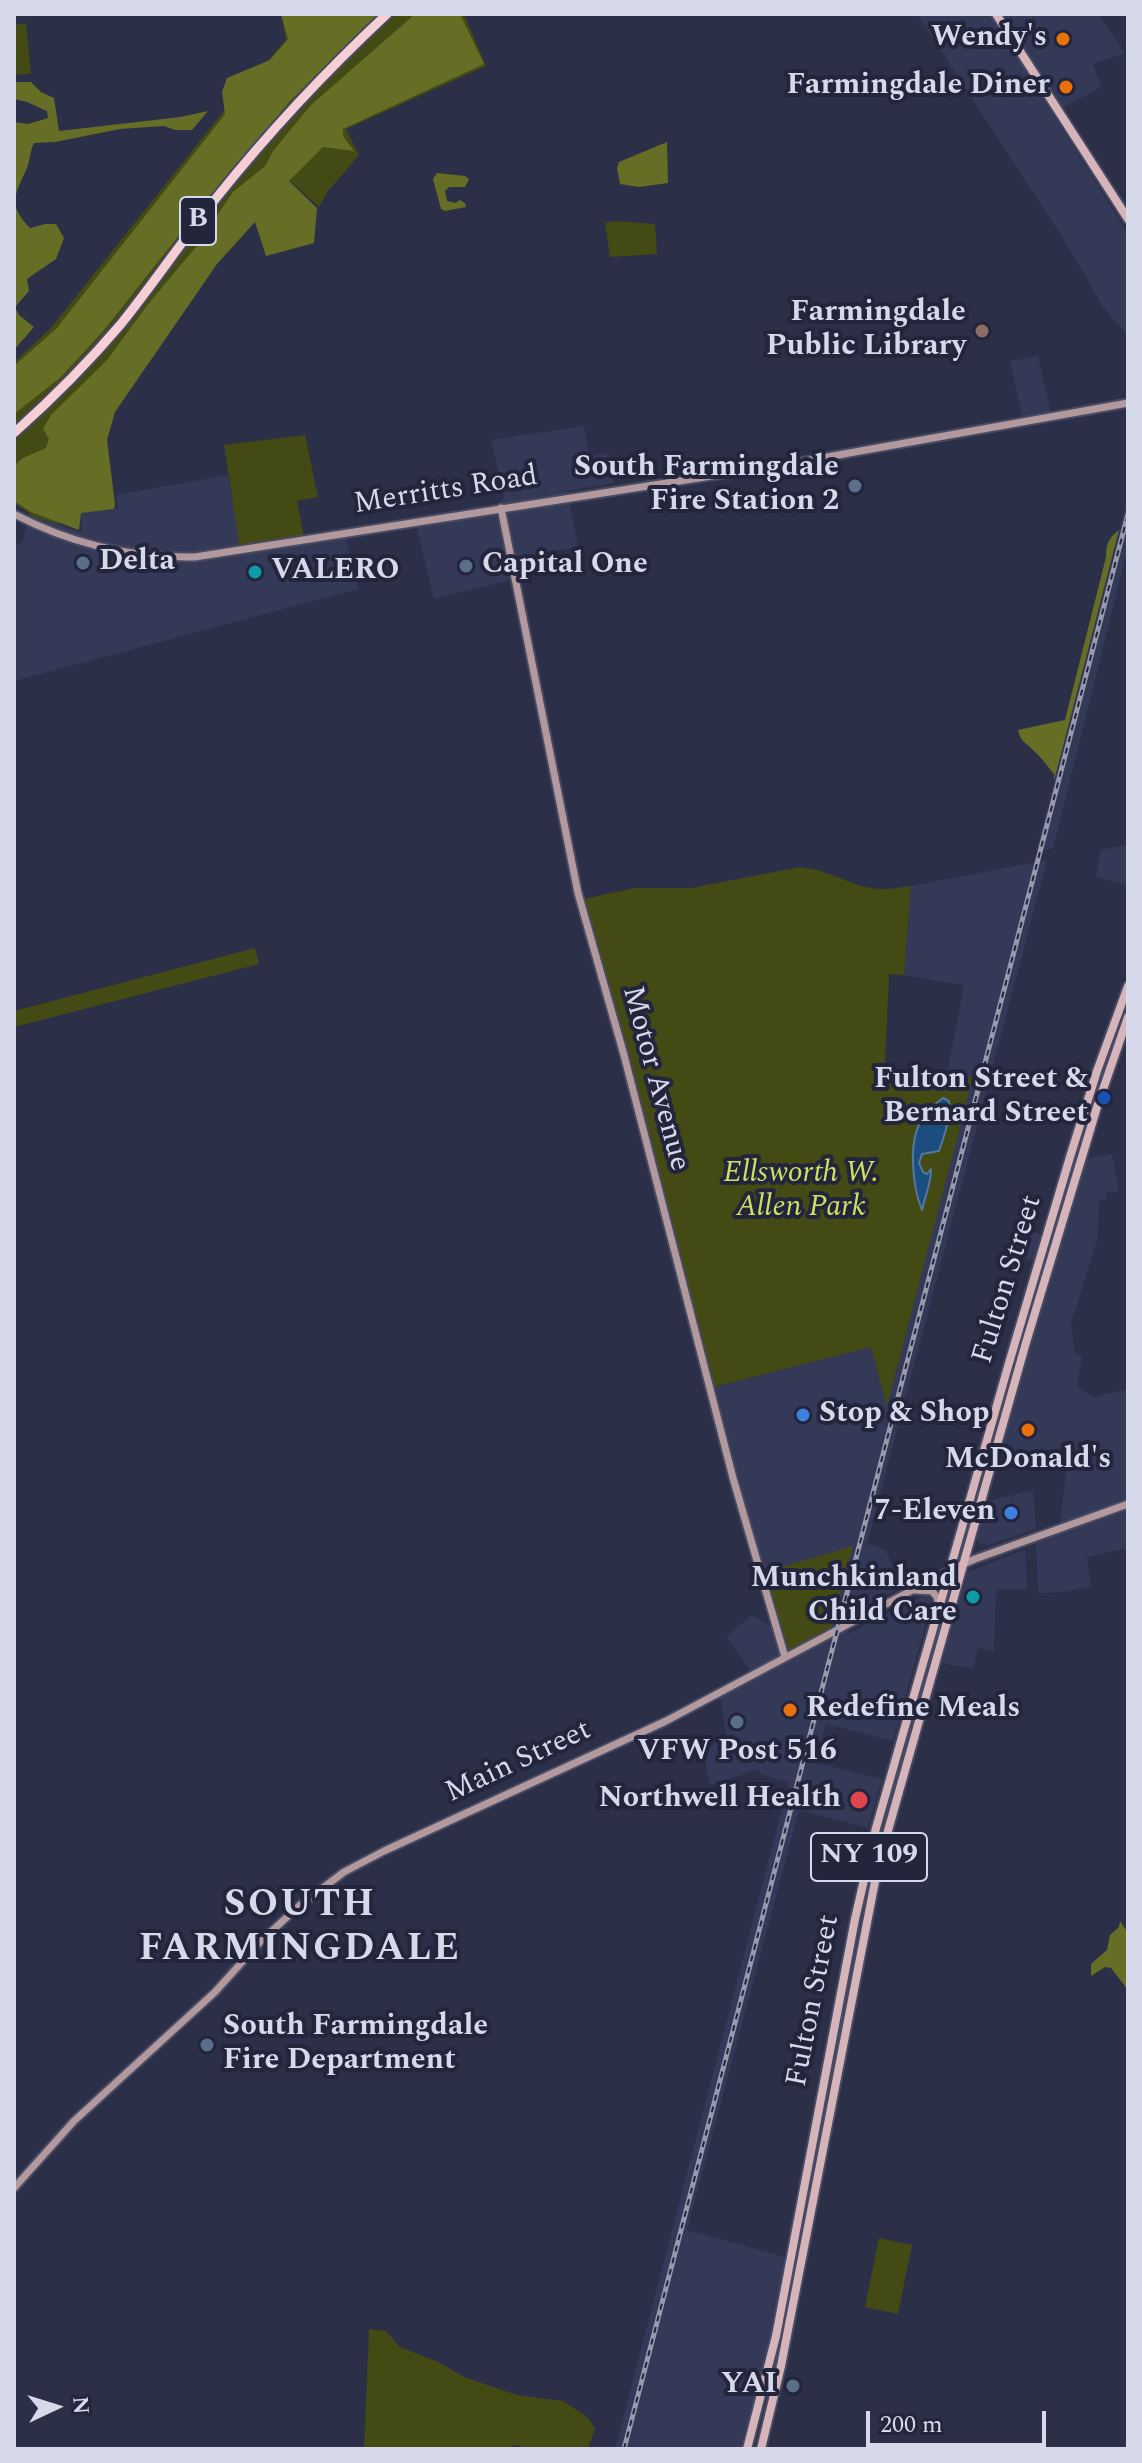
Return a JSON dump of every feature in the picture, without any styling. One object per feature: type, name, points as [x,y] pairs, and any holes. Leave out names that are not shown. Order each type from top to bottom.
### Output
[{"type":"highway","name":"B","points":[[14,433],[62,389],[119,326],[215,200],[278,125],[387,14]]},
{"type":"main road","points":[[996,14],[1128,219]]},
{"type":"main road","name":"Merritts Road","points":[[14,514],[45,529],[97,547],[159,557],[195,557],[876,449],[1128,403]]},
{"type":"main road","name":"Motor Avenue","points":[[501,508],[578,893],[624,1055],[733,1478],[785,1657]]},
{"type":"main road","name":"Fulton Street","points":[[747,2449],[764,2386],[862,1887],[939,1606],[1070,1157],[1128,986]]},
{"type":"main road","name":"Fulton Street","points":[[761,2449],[772,2407],[875,1877],[1014,1384],[1081,1158],[1128,1017]]},
{"type":"main road","points":[[1081,1158],[1077,1151],[1084,1110]]},
{"type":"main road","points":[[1066,1209],[1075,1164],[1070,1157]]},
{"type":"main road","points":[[1014,1384],[1009,1375],[1024,1313]]},
{"type":"main road","name":"Main Street","points":[[14,2188],[74,2121],[215,1992],[261,1941],[323,1886],[366,1860],[666,1721],[950,1570],[1128,1504]]},
{"type":"main road","points":[[912,1590],[932,1591],[939,1606]]},
{"type":"shaded area","points":[[917,14],[990,14],[1128,234],[1128,337],[1103,307],[1068,246]]},
{"type":"shaded area","points":[[999,14],[1098,14],[1125,53],[1093,64],[1101,87],[1059,110]]},
{"type":"shaded area","points":[[1038,356],[1051,414],[1023,420],[1010,361]]},
{"type":"shaded area","points":[[584,426],[589,456],[609,453],[613,483],[567,491],[578,547],[523,557],[507,581],[434,599],[416,525],[496,512],[504,497],[491,440]]},
{"type":"shaded area","points":[[228,475],[241,548],[343,529],[358,589],[14,681],[14,545],[22,543],[30,514],[82,533],[81,513],[118,509],[116,495]]},
{"type":"shaded area","points":[[1128,496],[1128,547],[1053,848],[1036,851]]},
{"type":"shaded area","points":[[1128,844],[1128,886],[1096,876],[1101,850]]},
{"type":"shaded area","points":[[1047,860],[867,1544],[885,1550],[904,1586],[849,1614],[848,1634],[926,1594],[932,1601],[893,1741],[826,1724],[816,1763],[882,1779],[868,1828],[799,1810],[687,2230],[789,2258],[756,2417],[746,2449],[615,2449],[789,1782],[760,1774],[759,1769],[712,1785],[709,1783],[704,1753],[716,1742],[727,1739],[721,1702],[716,1693],[753,1673],[726,1637],[752,1615],[778,1631],[852,1547],[761,1573],[710,1388],[871,1347],[887,1404],[972,1077],[946,1079],[964,985],[904,975],[911,886]]},
{"type":"shaded area","points":[[943,1098],[949,1101],[949,1114],[939,1151],[922,1154],[919,1163],[927,1174],[931,1169],[922,1210],[913,1168],[915,1136],[922,1120]]},
{"type":"shaded area","points":[[1112,1154],[1119,1191],[1106,1193],[1106,1200],[1099,1201],[1097,1241],[1071,1323],[1075,1354],[1082,1356],[1077,1387],[1093,1397],[1128,1389],[1128,1500],[1060,1522],[1069,1447],[996,1457],[1087,1159]]},
{"type":"shaded area","points":[[1017,1227],[1041,1234],[1033,1261],[1010,1253]]},
{"type":"shaded area","points":[[1033,1490],[1036,1529],[988,1545],[979,1543],[977,1537],[985,1502]]},
{"type":"shaded area","points":[[1128,1510],[1128,1548],[1087,1557],[1091,1586],[1064,1592],[1038,1593],[1036,1543]]},
{"type":"shaded area","points":[[1025,1550],[1027,1589],[996,1589],[994,1651],[978,1648],[973,1669],[942,1663],[968,1572]]},
{"type":"green space","points":[[281,14],[464,14],[486,66],[346,129],[359,155],[328,191],[319,207],[290,181],[299,170],[214,263],[115,412],[80,496],[59,524],[36,518],[14,503],[14,362],[50,329],[223,112],[286,40]]},
{"type":"green space","points":[[281,14],[378,14],[290,101],[104,330],[60,378],[14,414],[14,366],[56,329],[225,114],[222,92],[227,78],[270,60],[288,39]]},
{"type":"green space","points":[[415,14],[460,14],[484,64],[343,129],[343,136],[354,151],[323,147],[289,181],[317,208],[314,243],[266,256],[255,222],[217,264],[115,412],[107,440],[114,509],[81,513],[79,530],[31,512],[14,501],[14,466],[23,458],[46,448],[49,439],[43,429],[51,415],[107,360],[195,248],[233,192],[265,166],[273,151],[311,105]]},
{"type":"green space","points":[[26,23],[31,74],[14,75],[14,25]]},
{"type":"green space","points":[[14,82],[31,82],[41,92],[54,98],[59,131],[208,111],[192,130],[175,130],[164,126],[120,129],[34,143],[15,199],[16,206],[30,228],[56,224],[64,238],[56,259],[27,279],[29,291],[15,307],[19,315],[34,327],[14,350],[14,122],[28,124],[48,118],[47,111],[14,99]]},
{"type":"green space","points":[[667,142],[668,183],[639,187],[620,184],[619,162]]},
{"type":"green space","points":[[437,173],[469,179],[465,187],[449,187],[445,191],[447,201],[455,203],[460,200],[466,207],[441,209],[433,179]]},
{"type":"green space","points":[[605,223],[655,224],[657,254],[610,257]]},
{"type":"green space","points":[[305,435],[318,497],[297,501],[304,537],[240,549],[224,445]]},
{"type":"green space","points":[[1119,530],[1054,781],[1054,774],[1023,740],[1018,730],[1065,720],[1107,545]]},
{"type":"green space","name":"Ellsworth W. Allen Park","points":[[795,868],[817,870],[857,885],[878,889],[911,886],[904,975],[889,974],[884,1084],[973,1077],[887,1406],[871,1347],[710,1388],[580,900],[634,888],[691,888]]},
{"type":"green space","points":[[255,948],[259,964],[14,1027],[14,1011]]},
{"type":"green space","points":[[853,1546],[830,1632],[785,1656],[761,1573]]},
{"type":"green space","points":[[1120,1921],[1128,1933],[1128,1990],[1111,1968],[1105,1967],[1091,1976],[1091,1964],[1107,1950],[1110,1935],[1119,1927]]},
{"type":"green space","points":[[879,2238],[912,2245],[898,2314],[865,2307]]},
{"type":"green space","points":[[369,2329],[386,2331],[400,2347],[438,2362],[464,2377],[517,2395],[563,2401],[587,2417],[595,2428],[589,2446],[593,2449],[523,2449],[519,2445],[501,2449],[364,2449]]},
{"type":"railway","points":[[624,2449],[1128,514]]},
{"type":"place","name":"Wendy's","points":[[1063,39]]},
{"type":"place","name":"Farmingdale Diner","points":[[1066,87]]},
{"type":"place","name":"Farmingdale Public Library","points":[[982,331]]},
{"type":"place","name":"South Farmingdale Fire Station 2","points":[[855,486]]},
{"type":"place","name":"Delta","points":[[83,563]]},
{"type":"place","name":"Capital One","points":[[466,566]]},
{"type":"place","name":"VALERO","points":[[255,572]]},
{"type":"place","name":"Fulton Street & Bernard Street","points":[[1104,1098]]},
{"type":"place","name":"Stop & Shop","points":[[803,1415]]},
{"type":"place","name":"McDonald's","points":[[1028,1430]]},
{"type":"place","name":"7-Eleven","points":[[1011,1513]]},
{"type":"place","name":"Munchkinland Child Care","points":[[973,1597]]},
{"type":"place","name":"Redefine Meals","points":[[790,1710]]},
{"type":"place","name":"VFW Post 516","points":[[737,1722]]},
{"type":"place","name":"Northwell Health","points":[[859,1800]]},
{"type":"place","name":"South Farmingdale Fire Department","points":[[207,2045]]},
{"type":"place","name":"YAI","points":[[793,2386]]},
{"type":"district","name":"SOUTH FARMINGDALE","points":[[300,1930]]}]
